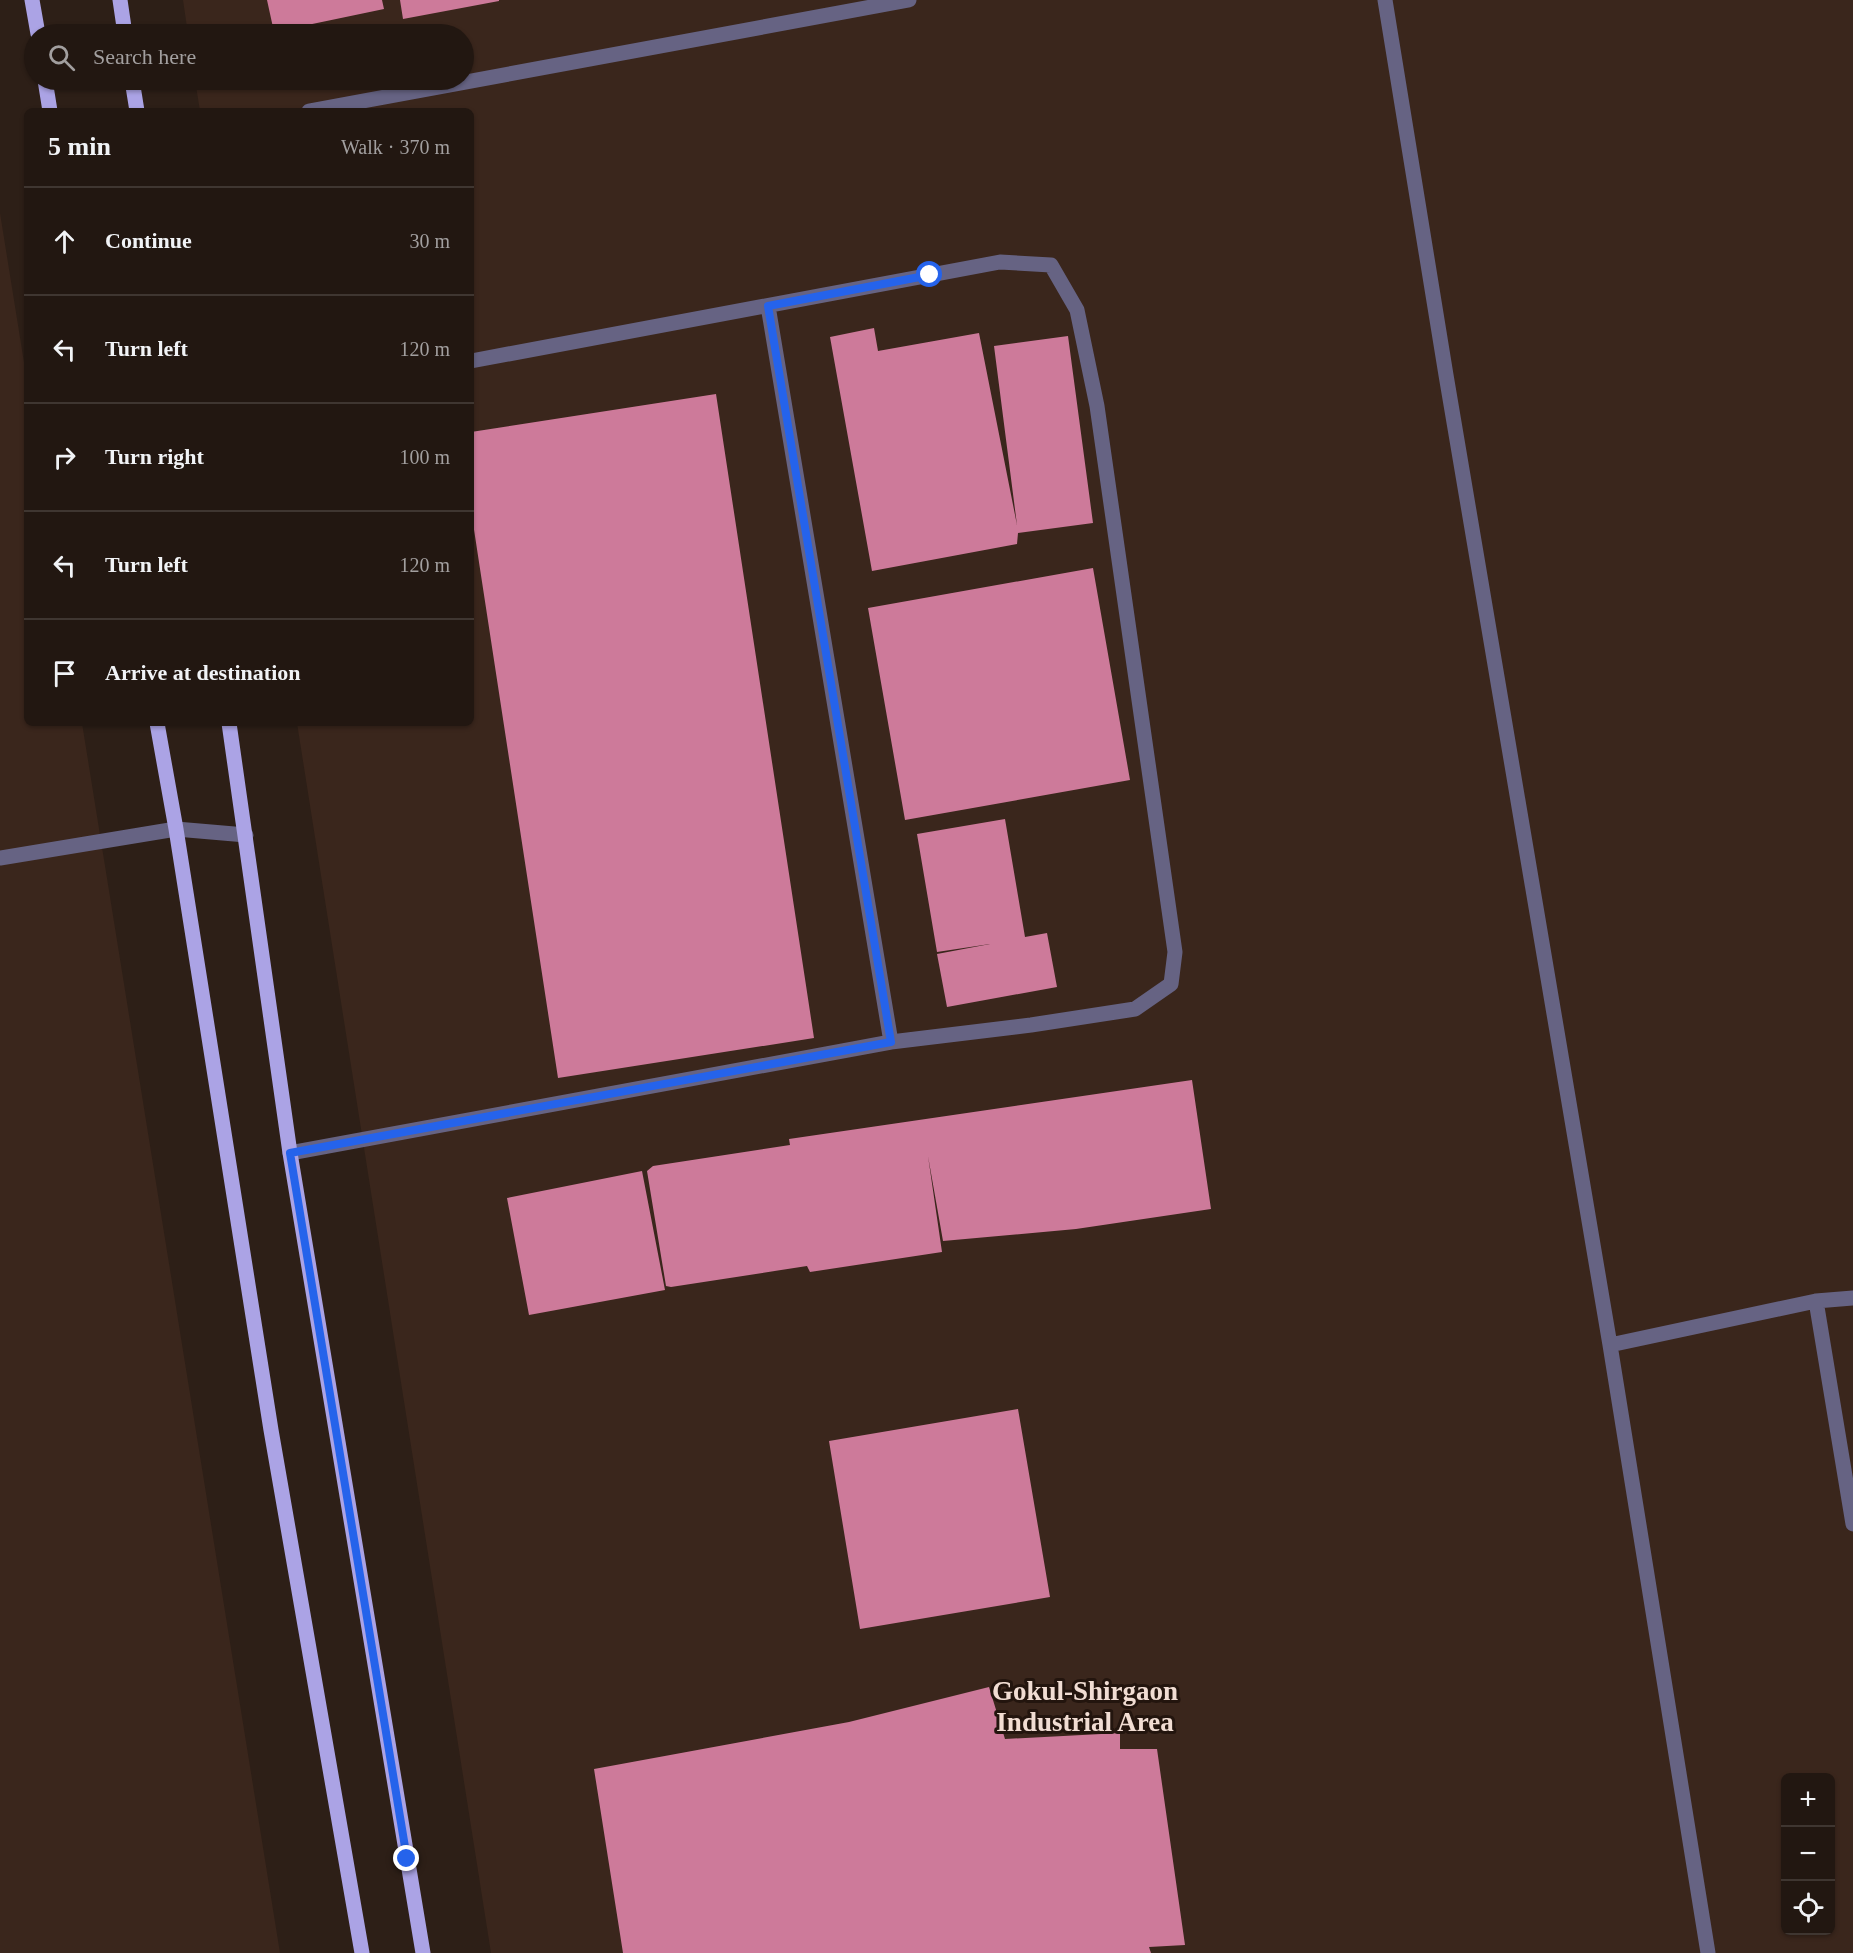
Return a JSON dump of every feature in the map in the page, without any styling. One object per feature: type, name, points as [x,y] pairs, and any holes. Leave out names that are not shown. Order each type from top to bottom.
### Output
[{"type":"main road","points":[[32,0],[36,24]]},
{"type":"main road","points":[[120,0],[124,24]]},
{"type":"main road","points":[[47,90],[50,108]]},
{"type":"main road","points":[[134,90],[137,108]]},
{"type":"main road","points":[[158,726],[270,1418],[362,1953]]},
{"type":"main road","points":[[229,726],[290,1153],[423,1953]]},
{"type":"street","points":[[474,80],[909,0]]},
{"type":"street","points":[[1385,0],[1610,1345],[1708,1953]]},
{"type":"street","points":[[325,108],[423,90]]},
{"type":"street","points":[[290,1153],[891,1042],[1031,1025],[1135,1009],[1171,984],[1175,952],[1097,406],[1077,310],[1051,265],[1000,262],[474,360]]},
{"type":"street","points":[[768,306],[891,1042]]},
{"type":"street","points":[[0,858],[176,829],[246,835]]},
{"type":"street","points":[[1610,1345],[1816,1301],[1853,1298]]},
{"type":"street","points":[[1816,1301],[1853,1524]]},
{"type":"shaded area","points":[[183,0],[1853,0],[1853,1953],[491,1953],[297,726],[474,726],[474,108],[200,108],[197,90],[474,90],[474,24],[187,24]]},
{"type":"shaded area","points":[[0,213],[24,362],[24,726],[82,726],[280,1953],[0,1953]]},
{"type":"building","points":[[267,0],[382,0],[384,9],[312,24],[272,24]]},
{"type":"building","points":[[400,0],[499,0],[499,1],[403,19]]},
{"type":"building","points":[[874,328],[878,351],[979,333],[1017,525],[994,346],[1068,336],[1093,523],[1018,533],[1017,544],[872,571],[830,337]]},
{"type":"building","points":[[716,394],[814,1038],[558,1078],[474,530],[474,432]]},
{"type":"building","points":[[1093,568],[1130,780],[905,820],[868,608]]},
{"type":"building","points":[[1005,819],[1025,937],[1047,933],[1057,987],[947,1007],[937,954],[990,944],[937,952],[917,834]]},
{"type":"building","points":[[1192,1080],[1211,1209],[1076,1229],[943,1241],[928,1156],[942,1252],[810,1272],[807,1266],[666,1286],[647,1171],[653,1166],[790,1145],[789,1139]]},
{"type":"building","points":[[642,1171],[665,1290],[529,1315],[507,1198]]},
{"type":"building","points":[[1018,1409],[1050,1597],[860,1629],[829,1441]]},
{"type":"building","points":[[989,1687],[1005,1739],[1120,1733],[1120,1749],[1157,1749],[1185,1945],[1149,1947],[1151,1953],[623,1953],[594,1769],[849,1722]]},
{"type":"district","name":"Gokul-Shirgaon Industrial Area","points":[[1085,1706]]},
{"type":"route","points":[[407,1859],[290,1153],[891,1042],[768,306],[930,275]]}]
